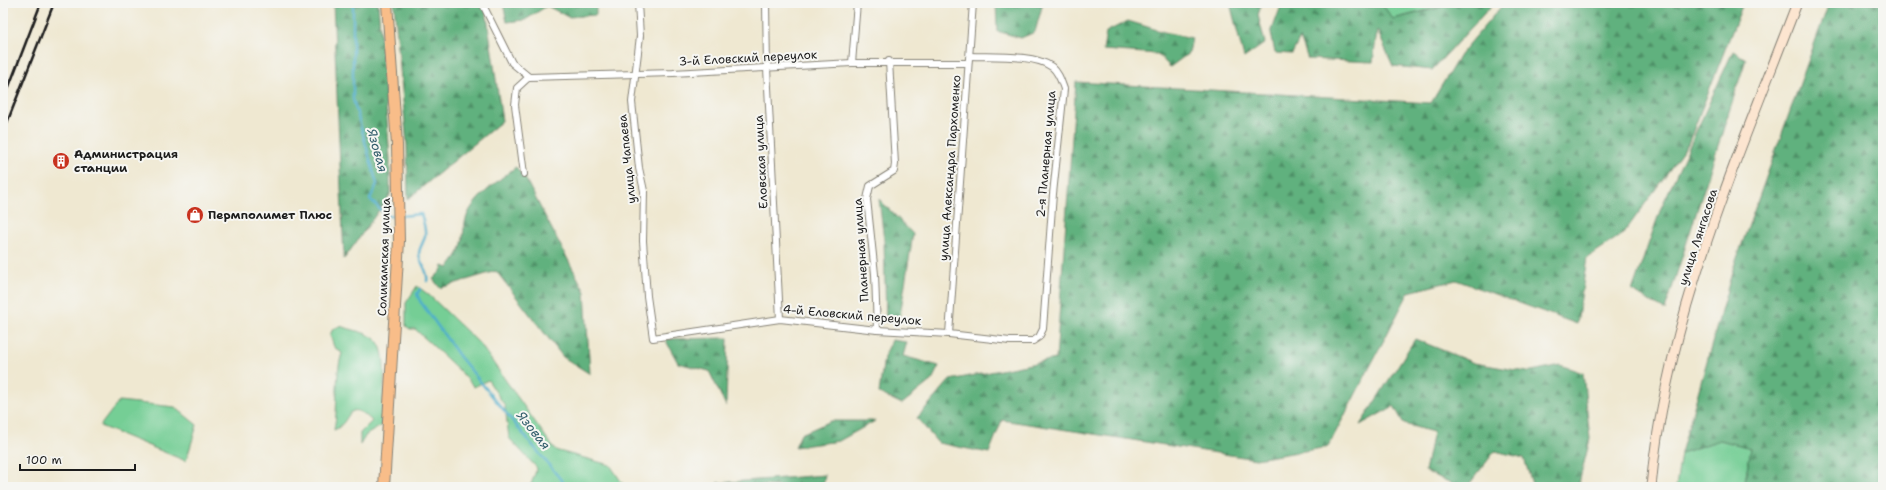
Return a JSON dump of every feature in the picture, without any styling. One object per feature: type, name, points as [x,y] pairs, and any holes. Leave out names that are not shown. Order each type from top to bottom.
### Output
[{"type":"main road","name":"Соликамская улица","points":[[384,487],[399,241],[399,188],[387,3]]},
{"type":"main road","name":"улица Лянгасова","points":[[1651,487],[1654,452],[1670,369],[1706,242],[1797,3]]},
{"type":"street","points":[[482,3],[512,63],[529,77],[517,88],[515,105],[524,174]]},
{"type":"street","name":"улица Чапаева","points":[[638,3],[640,36],[632,102],[639,168],[644,191],[643,241],[647,296],[653,338]]},
{"type":"street","name":"Еловская улица","points":[[766,3],[767,68],[780,319]]},
{"type":"street","points":[[852,63],[857,3]]},
{"type":"street","name":"улица Александра Пархоменко","points":[[949,334],[973,3]]},
{"type":"street","name":"2-я Планерная улица","points":[[969,60],[1016,58],[1042,62],[1052,67],[1059,76],[1064,89],[1053,194],[1043,329]]},
{"type":"street","name":"3-й Еловский переулок","points":[[529,77],[636,74],[852,63],[969,60]]},
{"type":"street","name":"Планерная улица","points":[[877,330],[875,274],[867,199],[870,186],[894,171],[895,164],[890,62]]},
{"type":"street","name":"4-й Еловский переулок","points":[[653,338],[780,319],[877,330],[949,334],[1010,341],[1033,341],[1038,337],[1043,329]]},
{"type":"green space","points":[[333,3],[378,3],[390,159],[390,195],[344,259]]},
{"type":"green space","points":[[394,3],[485,3],[502,121],[408,199],[407,145]]},
{"type":"green space","points":[[503,3],[596,3],[596,15],[568,17],[547,6],[525,20],[507,22]]},
{"type":"green space","points":[[996,3],[1043,3],[1035,32],[1021,38],[997,31]]},
{"type":"green space","points":[[1230,3],[1262,3],[1258,15],[1265,43],[1244,58]]},
{"type":"green space","points":[[1282,3],[1381,3],[1393,19],[1443,7],[1444,3],[1494,3],[1432,70],[1393,66],[1377,30],[1373,62],[1308,59],[1300,38],[1292,54],[1275,53],[1271,33]]},
{"type":"green space","points":[[1381,3],[1444,3],[1443,6],[1393,19]]},
{"type":"green space","points":[[1504,3],[1741,3],[1742,6],[1688,144],[1624,233],[1587,258],[1577,324],[1456,280],[1409,292],[1328,447],[1256,459],[1002,420],[989,453],[938,443],[917,418],[950,380],[1056,359],[1076,82],[1431,103],[1460,55]]},
{"type":"green space","points":[[1829,3],[1883,3],[1883,487],[1744,487],[1751,448],[1720,440],[1681,453],[1733,269]]},
{"type":"green space","points":[[1128,21],[1164,32],[1192,38],[1189,53],[1170,67],[1158,54],[1103,50],[1106,32]]},
{"type":"green space","points":[[1733,51],[1746,59],[1665,310],[1632,291],[1661,208]]},
{"type":"green space","points":[[516,167],[525,178],[585,292],[590,374],[563,357],[496,271],[440,288],[433,279],[441,271],[443,266],[448,268],[459,252],[470,209],[488,189]]},
{"type":"green space","points":[[879,199],[913,234],[899,322],[886,322],[884,241]]},
{"type":"green space","points":[[417,286],[429,295],[480,344],[555,450],[610,465],[625,487],[530,487],[537,468],[509,438],[505,406],[488,380],[474,387],[461,372],[415,329],[410,329],[406,326],[406,303]]},
{"type":"green space","points":[[340,326],[365,333],[374,338],[381,348],[383,357],[384,381],[381,426],[366,435],[360,445],[360,433],[372,421],[364,414],[358,411],[353,411],[340,427],[334,430],[337,381],[342,353],[334,347],[330,335],[333,329]]},
{"type":"green space","points":[[728,338],[726,406],[709,371],[678,363],[665,339]]},
{"type":"green space","points":[[1415,339],[1474,363],[1527,372],[1560,365],[1583,373],[1590,439],[1578,487],[1533,487],[1524,458],[1495,451],[1467,487],[1460,487],[1425,471],[1433,432],[1404,424],[1394,406],[1360,425]]},
{"type":"green space","points":[[892,340],[907,342],[903,356],[939,366],[932,380],[902,404],[879,393],[884,357]]},
{"type":"green space","points":[[119,401],[175,407],[197,425],[186,461],[100,426]]},
{"type":"green space","points":[[831,421],[875,421],[839,441],[795,447],[801,434]]},
{"type":"green space","points":[[1720,440],[1751,448],[1744,487],[1676,487],[1681,453]]},
{"type":"green space","points":[[825,475],[823,487],[787,487],[717,483]]},
{"type":"waterway","name":"Язовая","points":[[353,3],[353,99],[377,184],[370,199],[387,216],[395,216]]},
{"type":"waterway","name":"Язовая","points":[[400,216],[421,214],[425,234],[419,254],[427,274],[427,281]]},
{"type":"waterway","name":"Язовая","points":[[420,289],[417,294],[420,301],[460,357],[567,487]]},
{"type":"railway","points":[[3,102],[41,3]]},
{"type":"railway","points":[[3,133],[54,3]]},
{"type":"place","name":"Администрация станции","points":[[61,161]]},
{"type":"place","name":"Пермполимет Плюс","points":[[195,215]]}]
